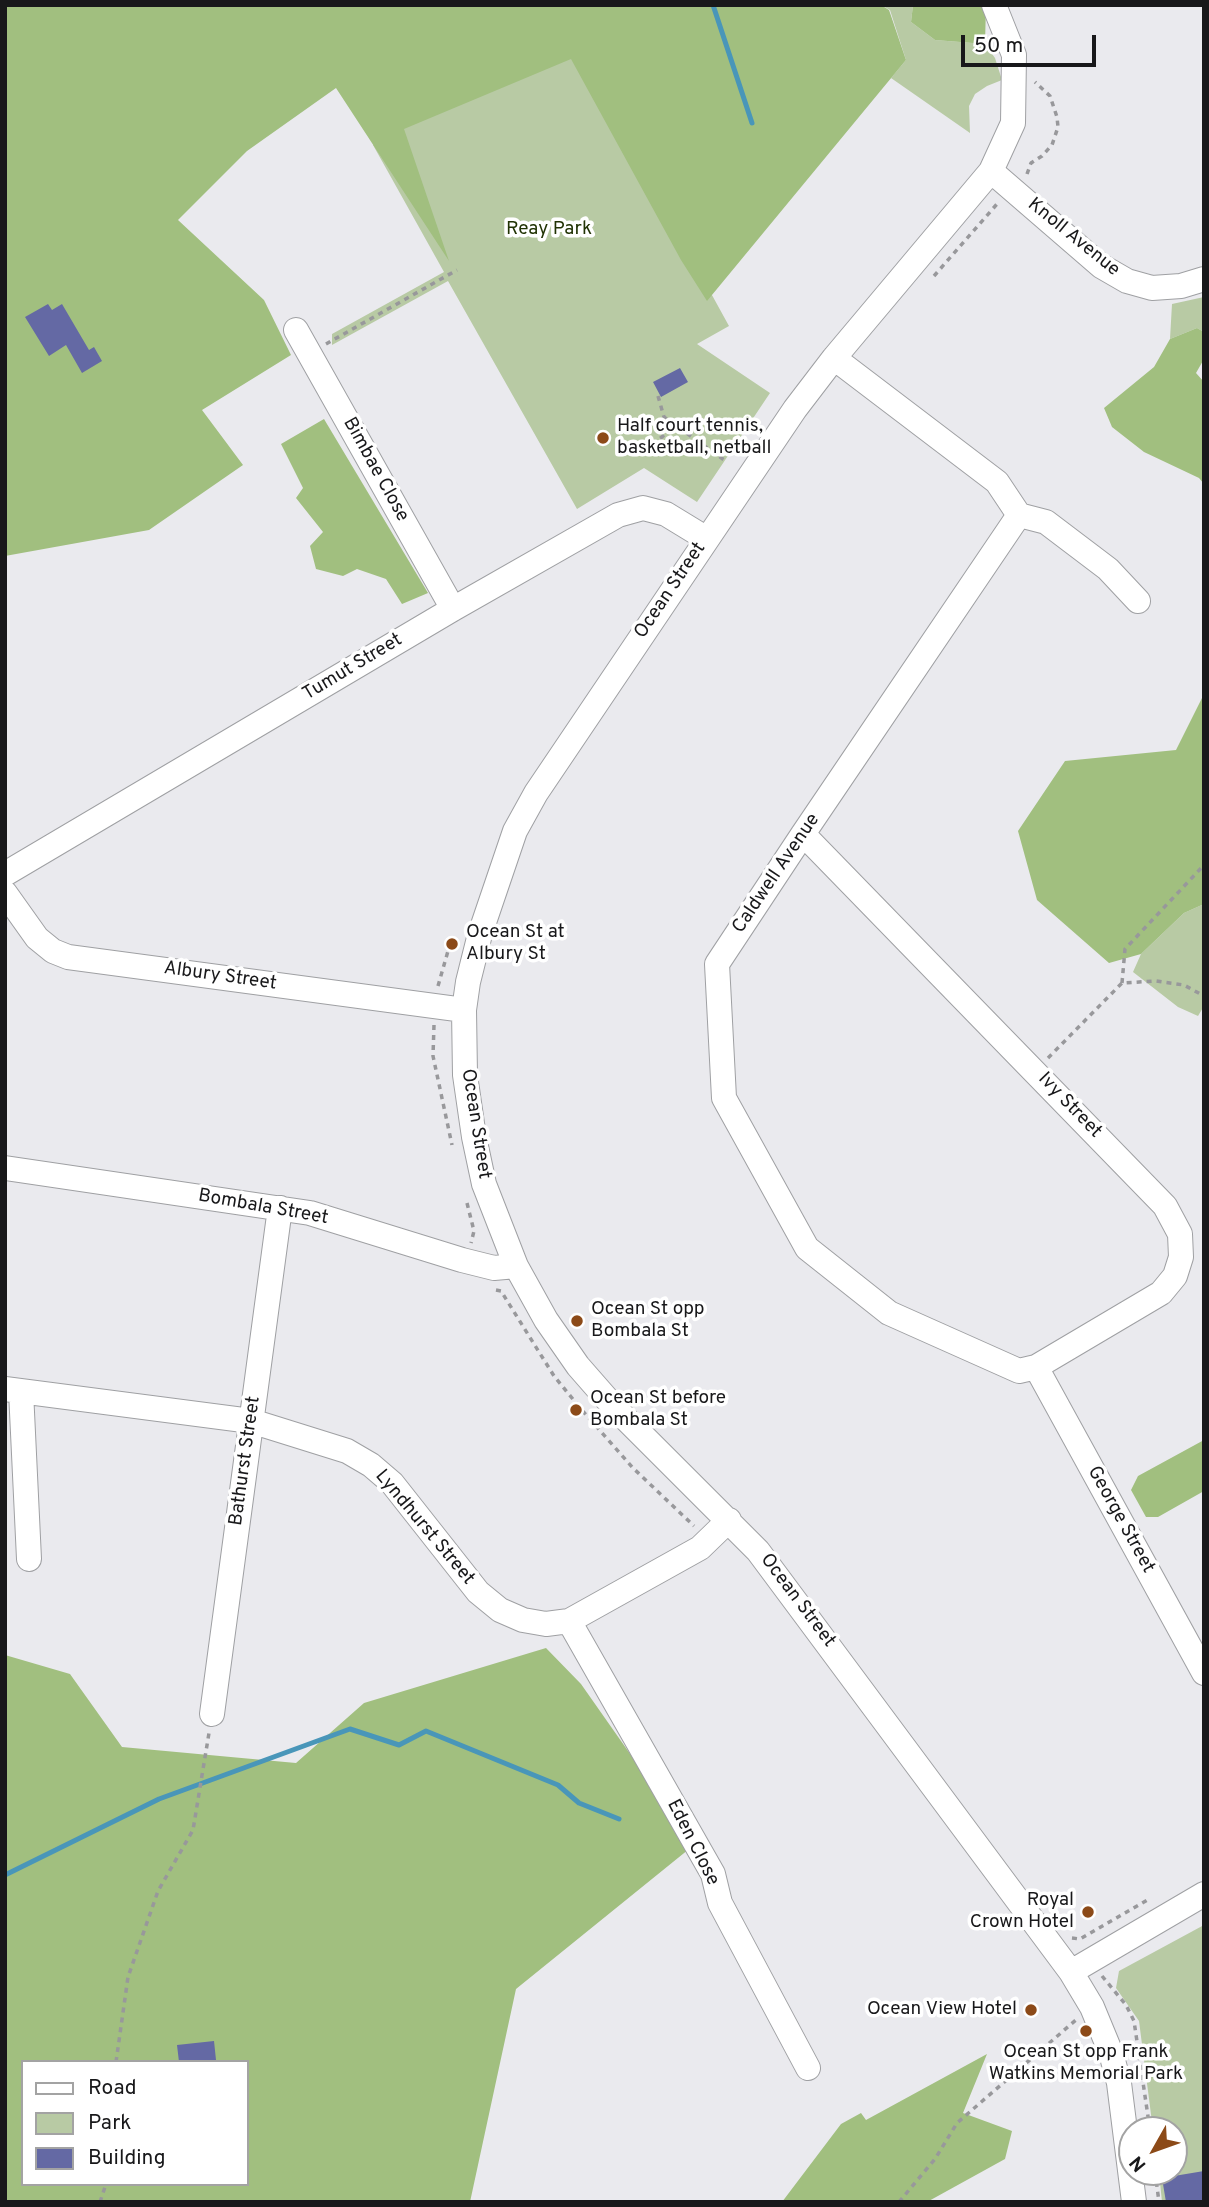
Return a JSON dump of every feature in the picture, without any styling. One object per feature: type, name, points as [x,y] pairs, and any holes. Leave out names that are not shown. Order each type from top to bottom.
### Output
[{"type":"street","name":"Ocean Street","points":[[994,5],[1014,55],[1013,123],[991,171],[794,409],[536,793],[516,831],[480,934],[464,1010],[465,1075],[484,1184],[516,1266],[546,1320],[578,1366],[622,1415],[758,1550],[786,1585],[1071,1972],[1092,2007],[1111,2053],[1119,2083],[1134,2202]]},
{"type":"street","name":"Knoll Avenue","points":[[991,171],[1101,266],[1127,281],[1153,288],[1181,286],[1204,279]]},
{"type":"street","name":"Bimbae Close","points":[[296,331],[453,609]]},
{"type":"street","points":[[834,358],[997,482],[1019,515],[1045,522],[1108,569],[1138,601]]},
{"type":"street","name":"Tumut Street","points":[[5,874],[453,609],[618,515],[643,509],[666,514],[707,539]]},
{"type":"street","name":"Caldwell Avenue","points":[[1019,515],[717,964],[724,1098],[807,1248],[889,1313],[1019,1371],[1036,1367]]},
{"type":"street","name":"Ivy Street","points":[[803,834],[1165,1206],[1180,1234],[1181,1257],[1175,1276],[1161,1293],[1036,1367]]},
{"type":"street","name":"Albury Street","points":[[5,892],[37,937],[53,951],[68,957],[464,1010]]},
{"type":"street","name":"Bombala Street","points":[[5,1168],[310,1213],[461,1260],[495,1268],[516,1266]]},
{"type":"street","name":"Bathurst Street","points":[[212,1714],[280,1208]]},
{"type":"street","name":"George Street","points":[[1036,1367],[1204,1673]]},
{"type":"street","points":[[13,1390],[29,1559]]},
{"type":"street","name":"Lyndhurst Street","points":[[13,1390],[251,1421],[347,1451],[371,1465],[392,1483],[478,1592],[500,1610],[523,1620],[546,1624],[569,1621],[699,1548],[729,1520]]},
{"type":"street","name":"Eden Close","points":[[569,1621],[713,1874],[720,1903],[808,2068]]},
{"type":"street","points":[[1071,1972],[1204,1894]]},
{"type":"path","points":[[1026,179],[1028,167],[1052,145],[1058,127],[1058,117],[1050,96],[1032,77]]},
{"type":"path","points":[[934,276],[992,207],[1002,204]]},
{"type":"path","points":[[310,355],[338,336],[457,270]]},
{"type":"path","points":[[658,396],[664,417],[727,462]]},
{"type":"path","points":[[632,446],[649,444],[662,437],[674,424]]},
{"type":"path","points":[[1034,1071],[1122,983],[1125,949],[1204,865]]},
{"type":"path","points":[[1122,983],[1156,981],[1184,985],[1204,996]]},
{"type":"path","points":[[116,2060],[128,1977],[158,1891],[192,1830],[212,1714]]},
{"type":"path","points":[[1071,1938],[1080,1939],[1149,1899]]},
{"type":"path","points":[[1101,1975],[1122,1999],[1134,2021],[1148,2116]]},
{"type":"path","points":[[899,2202],[935,2159],[957,2123],[1092,2007]]},
{"type":"green space","points":[[5,5],[881,5],[889,10],[906,60],[707,301],[681,260],[571,59],[404,129],[449,261],[336,88],[247,151],[178,220],[264,300],[291,355],[202,410],[243,465],[149,530],[5,556]]},
{"type":"green space","points":[[881,5],[913,5],[911,22],[935,40],[985,44],[995,58],[1002,80],[975,94],[969,106],[970,133],[891,78],[906,60],[890,10]]},
{"type":"green space","points":[[913,5],[986,5],[985,44],[935,40],[911,22]]},
{"type":"green space","name":"Reay Park","points":[[570,37],[729,326],[697,344],[770,393],[697,502],[644,468],[577,509],[448,281],[332,345],[332,334],[444,272],[373,145]]},
{"type":"green space","points":[[1204,297],[1204,332],[1197,328],[1170,339],[1172,304]]},
{"type":"green space","points":[[1197,328],[1204,332],[1204,359],[1196,373],[1204,382],[1204,484],[1199,478],[1144,452],[1112,427],[1104,408],[1154,367],[1170,339]]},
{"type":"green space","points":[[324,419],[428,593],[402,604],[386,579],[357,569],[343,576],[316,569],[310,546],[323,532],[296,498],[303,488],[281,444]]},
{"type":"green space","points":[[1204,694],[1204,904],[1184,913],[1141,954],[1109,963],[1037,900],[1018,831],[1065,761],[1176,750]]},
{"type":"green space","points":[[1204,904],[1204,1006],[1198,1016],[1178,1007],[1133,972],[1141,954],[1184,913]]},
{"type":"green space","points":[[1204,1440],[1204,1491],[1158,1517],[1146,1517],[1131,1490],[1138,1476]]},
{"type":"green space","points":[[546,1648],[581,1684],[694,1845],[516,1989],[470,2202],[5,2202],[5,1655],[70,1674],[122,1747],[296,1763],[364,1703]]},
{"type":"green space","points":[[1204,1925],[1204,2202],[1162,2202],[1160,2186],[1188,2186],[1188,2116],[1151,2116],[1139,2021],[1116,1988],[1119,1971]]},
{"type":"green space","points":[[987,2054],[963,2113],[1012,2131],[1005,2159],[927,2202],[782,2202],[841,2124],[861,2113],[866,2120]]},
{"type":"building","points":[[48,304],[52,310],[62,304],[89,350],[94,347],[102,361],[82,373],[66,345],[49,356],[25,317]]},
{"type":"building","points":[[680,368],[688,382],[661,397],[653,382]]},
{"type":"building","points":[[214,2041],[216,2060],[179,2060],[177,2045]]},
{"type":"building","points":[[1204,2171],[1204,2202],[1166,2202],[1163,2186],[1188,2186],[1188,2174]]},
{"type":"waterway","points":[[713,5],[752,123]]},
{"type":"waterway","points":[[5,1875],[159,1799],[350,1729],[399,1745],[426,1731],[558,1785],[579,1803],[619,1819]]},
{"type":"place","name":"Half court tennis, basketball, netball","points":[[603,438]]},
{"type":"place","name":"Ocean St at Albury St","points":[[452,944]]},
{"type":"place","name":"Ocean St opp Bombala St","points":[[577,1321]]},
{"type":"place","name":"Ocean St before Bombala St","points":[[576,1410]]},
{"type":"place","name":"Royal Crown Hotel","points":[[1088,1912]]},
{"type":"place","name":"Ocean View Hotel","points":[[1031,2010]]},
{"type":"place","name":"Ocean St opp Frank Watkins Memorial Park","points":[[1086,2031]]}]
